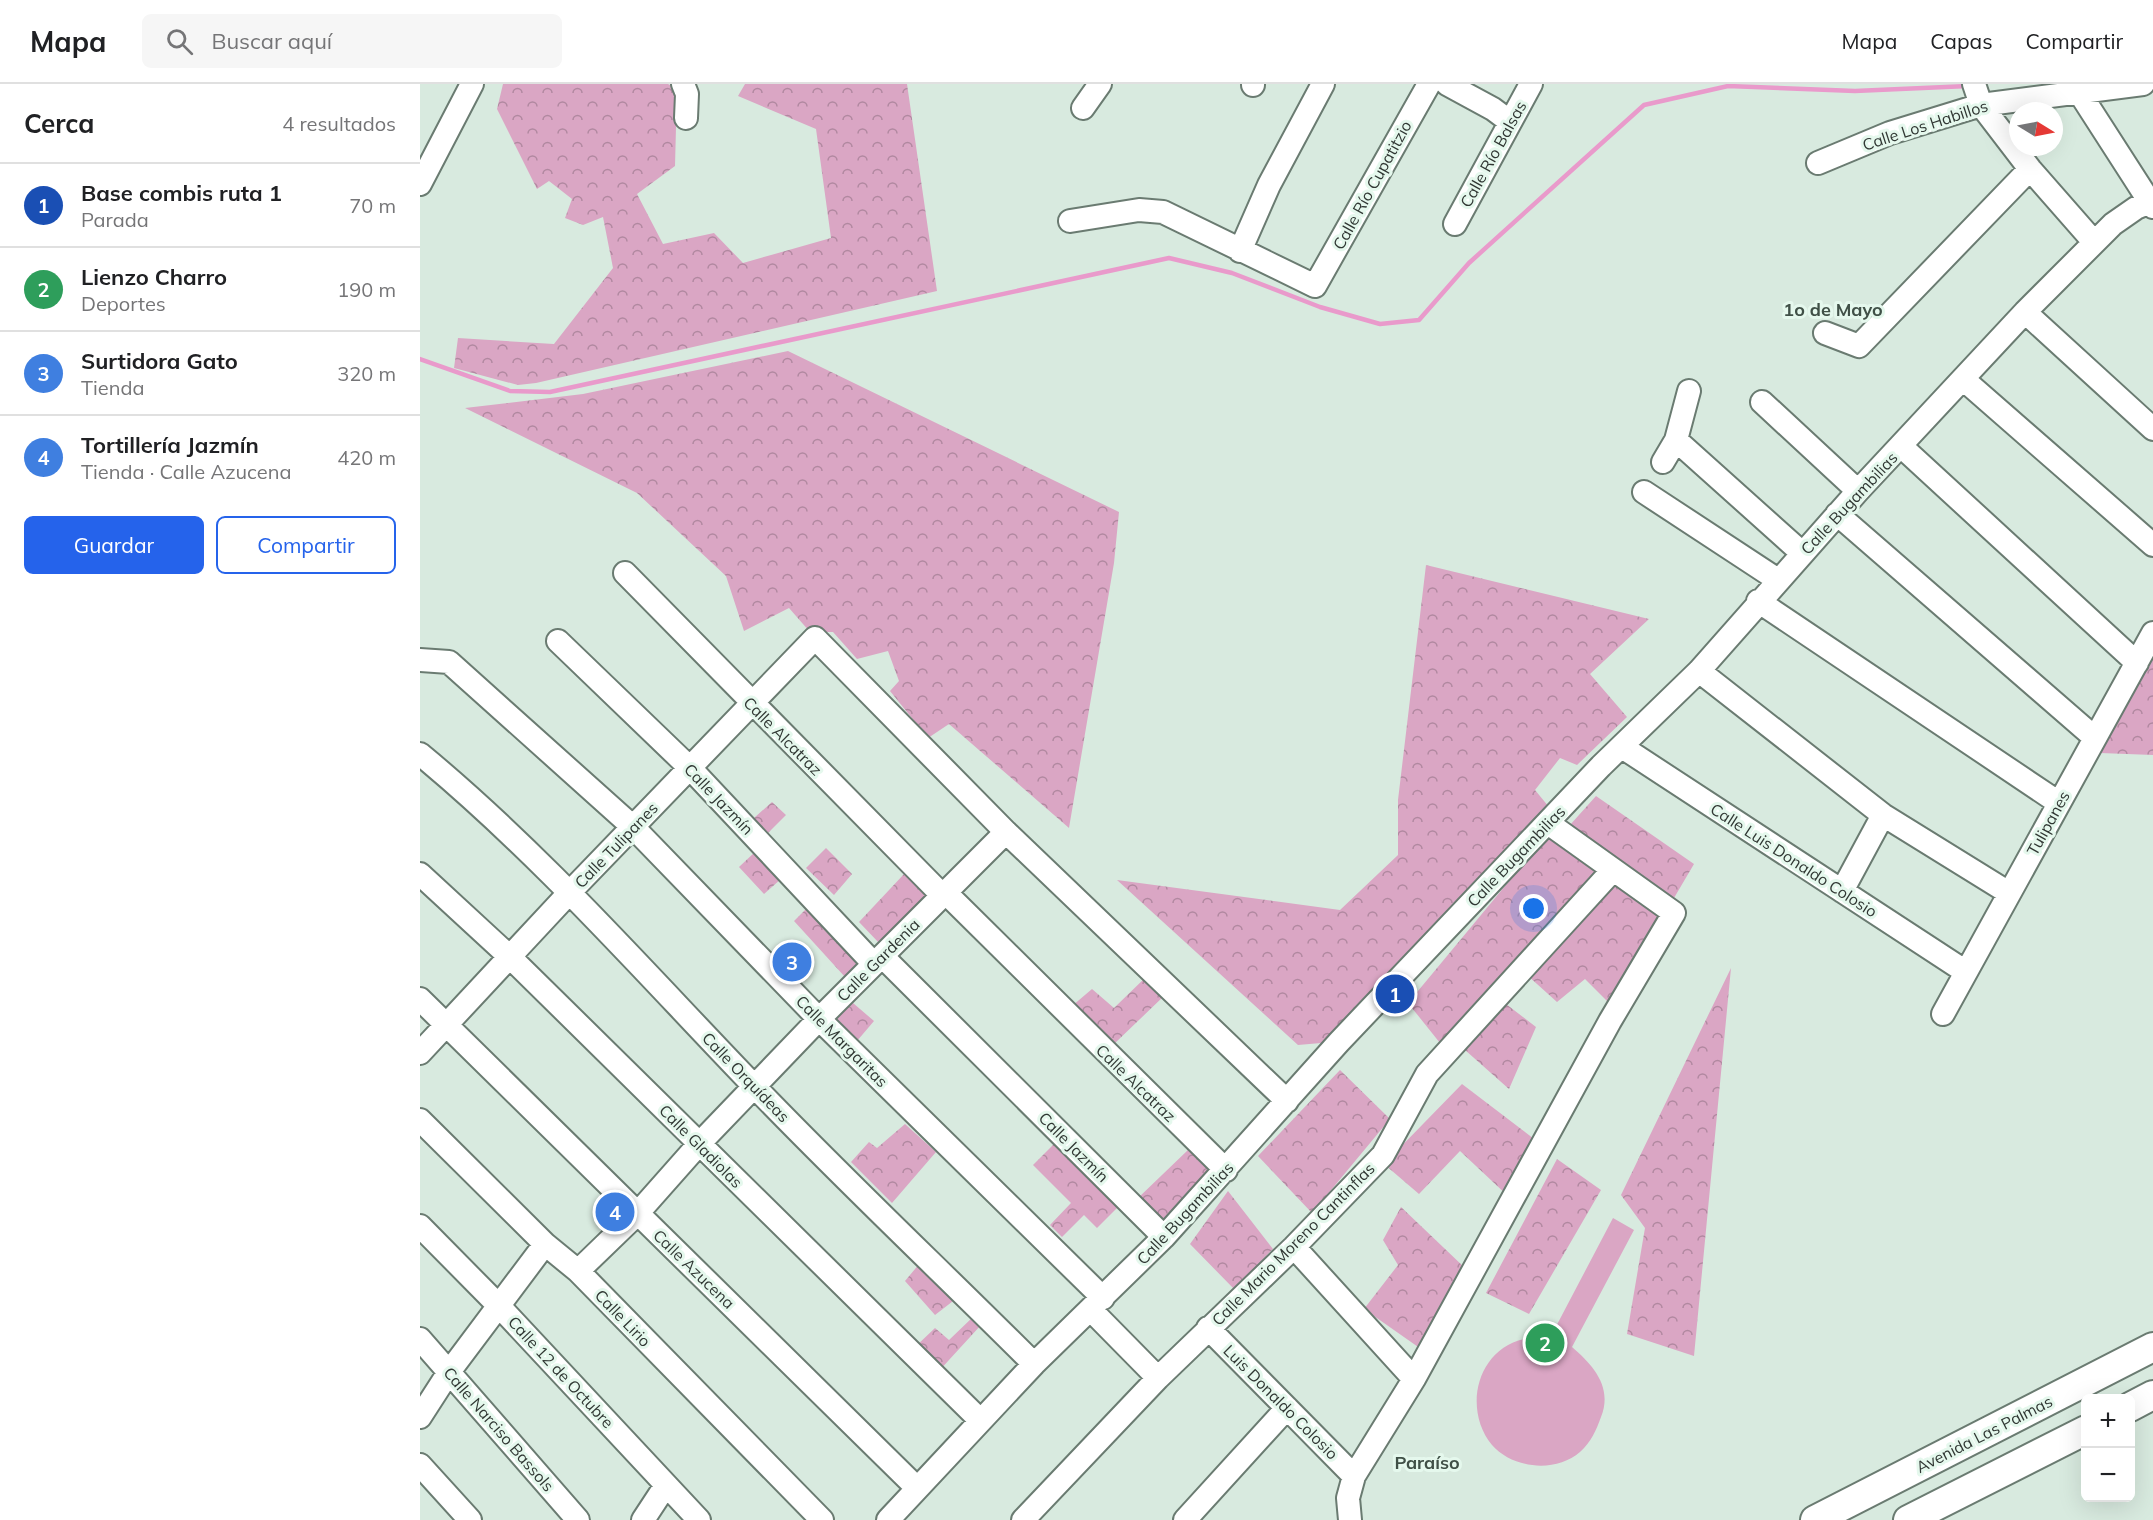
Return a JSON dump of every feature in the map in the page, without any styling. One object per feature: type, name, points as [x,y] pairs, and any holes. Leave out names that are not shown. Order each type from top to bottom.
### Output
[{"type":"main road","name":"Avenida Las Palmas","points":[[1815,1520],[2153,1347]]},
{"type":"main road","points":[[2135,1404],[2153,1395]]},
{"type":"main road","points":[[1908,1520],[2081,1432]]},
{"type":"street","points":[[420,184],[472,84]]},
{"type":"street","points":[[683,84],[687,94],[686,118]]},
{"type":"street","points":[[1083,108],[1100,84]]},
{"type":"street","points":[[1070,221],[1139,210],[1163,212],[1240,251],[1269,185],[1323,84]]},
{"type":"street","name":"Calle Río Cupatitzio","points":[[1240,251],[1315,286],[1429,84]]},
{"type":"street","points":[[1447,84],[1493,109],[1509,121]]},
{"type":"street","name":"Calle Río Balsas","points":[[1455,224],[1509,121],[1532,84]]},
{"type":"street","name":"Calle Los Habillos","points":[[1818,163],[1978,93],[2079,92],[2143,84]]},
{"type":"street","points":[[2079,92],[2152,204]]},
{"type":"street","points":[[1978,93],[2030,169],[2094,242]]},
{"type":"street","points":[[1825,333],[1859,346],[2030,169]]},
{"type":"street","name":"Calle Bugambilias","points":[[888,1520],[1034,1364],[1164,1237],[1339,1042],[1548,823],[1699,671],[1758,601],[2025,312],[2124,215],[2152,204]]},
{"type":"street","points":[[2025,312],[2149,417]]},
{"type":"street","points":[[1963,379],[2153,545]]},
{"type":"street","points":[[1663,462],[1676,440],[1689,391]]},
{"type":"street","points":[[1762,402],[1858,491]]},
{"type":"street","points":[[1676,440],[1802,553]]},
{"type":"street","points":[[1902,447],[2137,663]]},
{"type":"street","points":[[1644,492],[1778,580]]},
{"type":"street","points":[[1838,514],[2095,738]]},
{"type":"street","name":"Calle Alcatraz","points":[[625,573],[752,705],[1226,1170]]},
{"type":"street","points":[[1758,601],[2059,803]]},
{"type":"street","name":"Tulipanes","points":[[1943,1014],[2153,633]]},
{"type":"street","name":"Calle Tulipanes","points":[[420,1053],[448,1026],[570,892],[815,638],[1006,832]]},
{"type":"street","name":"Calle Jazmín","points":[[558,641],[691,769],[878,960],[1164,1237]]},
{"type":"street","name":"Calle Margaritas","points":[[420,660],[449,662],[633,827],[1097,1304],[1158,1378]]},
{"type":"street","points":[[1699,671],[1883,815],[2009,893]]},
{"type":"street","name":"Calle Luis Donaldo Colosio","points":[[1622,747],[1966,972]]},
{"type":"street","name":"Calle Orquídeas","points":[[420,753],[460,787],[570,892],[755,1088],[1034,1364]]},
{"type":"street","points":[[1842,891],[1883,815]]},
{"type":"street","points":[[1350,1520],[1348,1498],[1354,1476],[1414,1379],[1610,1021],[1674,914],[1548,823]]},
{"type":"street","points":[[1006,832],[1287,1101]]},
{"type":"street","name":"Calle Gardenia","points":[[578,1271],[637,1214],[699,1144],[819,1019],[1006,832]]},
{"type":"street","name":"Calle Mario Moreno Cantinflas","points":[[1023,1520],[1158,1378],[1294,1247],[1383,1155],[1427,1074],[1612,871]]},
{"type":"street","name":"Calle Gladiolas","points":[[420,874],[510,957],[980,1420]]},
{"type":"street","name":"Calle Azucena","points":[[420,999],[917,1488]]},
{"type":"street","name":"Calle Lirio","points":[[420,1120],[545,1244],[578,1271],[822,1520]]},
{"type":"street","name":"Calle 12 de Octubre","points":[[420,1226],[500,1307],[699,1520]]},
{"type":"street","points":[[420,1417],[449,1372],[545,1244]]},
{"type":"street","points":[[1294,1247],[1414,1379]]},
{"type":"street","name":"Luis Donaldo Colosio","points":[[1208,1328],[1354,1476]]},
{"type":"street","name":"Calle Narciso Bassols","points":[[420,1339],[579,1520]]},
{"type":"street","points":[[1185,1520],[1287,1408]]},
{"type":"street","points":[[420,1465],[470,1520]]},
{"type":"street","points":[[643,1520],[666,1485]]},
{"type":"green space","points":[[503,84],[668,84],[677,89],[675,166],[637,194],[663,244],[714,233],[743,263],[831,238],[816,129],[738,96],[745,84],[907,84],[937,291],[536,383],[518,385],[454,368],[458,338],[554,344],[613,268],[603,217],[583,225],[565,218],[572,199],[549,181],[537,189],[497,109]]},
{"type":"green space","points":[[788,351],[1119,512],[1114,563],[1069,828],[949,724],[928,738],[890,691],[899,681],[888,651],[857,659],[833,632],[810,632],[789,608],[744,631],[726,576],[637,493],[465,408],[583,394]]},
{"type":"green space","points":[[1426,565],[1649,619],[1590,674],[1627,717],[1577,765],[1560,758],[1535,790],[1549,807],[1325,1049],[1321,1043],[1298,1045],[1117,880],[1340,910],[1398,855],[1398,800]]},
{"type":"green space","points":[[2153,657],[2153,755],[2100,753]]},
{"type":"green space","points":[[1596,796],[1694,864],[1674,898],[1570,825]]},
{"type":"green space","points":[[772,802],[786,815],[768,833],[754,818]]},
{"type":"green space","points":[[1549,833],[1601,873],[1440,1043],[1408,1003]]},
{"type":"green space","points":[[826,848],[852,874],[834,895],[806,868]]},
{"type":"green space","points":[[756,851],[781,879],[764,894],[739,867]]},
{"type":"green space","points":[[905,873],[926,896],[880,944],[859,922]]},
{"type":"green space","points":[[1614,885],[1661,918],[1614,1008],[1585,979],[1557,1002],[1527,975]]},
{"type":"green space","points":[[809,906],[861,962],[845,977],[794,921]]},
{"type":"green space","points":[[1731,968],[1694,1356],[1627,1334],[1645,1228],[1621,1195]]},
{"type":"green space","points":[[1148,975],[1164,996],[1114,1044],[1072,1006],[1092,989],[1114,1008]]},
{"type":"green space","points":[[853,1003],[874,1021],[857,1041],[833,1021]]},
{"type":"green space","points":[[1506,1004],[1536,1027],[1509,1089],[1465,1050]]},
{"type":"green space","points":[[1340,1070],[1390,1119],[1312,1213],[1258,1156]]},
{"type":"green space","points":[[1462,1084],[1538,1142],[1509,1197],[1460,1151],[1419,1194],[1384,1164]]},
{"type":"green space","points":[[905,1124],[936,1152],[892,1203],[851,1162],[869,1142],[877,1148]]},
{"type":"green space","points":[[1058,1140],[1122,1203],[1097,1228],[1084,1215],[1062,1237],[1050,1225],[1071,1203],[1033,1165]]},
{"type":"green space","points":[[1188,1150],[1211,1173],[1159,1223],[1137,1199]]},
{"type":"green space","points":[[1557,1159],[1601,1190],[1529,1314],[1486,1293]]},
{"type":"green space","points":[[1228,1191],[1273,1249],[1234,1289],[1190,1244]]},
{"type":"green space","points":[[1401,1207],[1465,1268],[1421,1349],[1364,1309],[1398,1265],[1383,1240]]},
{"type":"green space","points":[[1613,1218],[1634,1230],[1572,1347],[1594,1369],[1603,1386],[1604,1406],[1597,1427],[1580,1452],[1570,1459],[1559,1463],[1535,1465],[1511,1459],[1492,1445],[1483,1431],[1478,1415],[1479,1383],[1485,1368],[1495,1355],[1508,1345],[1524,1339],[1551,1336]]},
{"type":"green space","points":[[920,1263],[957,1298],[935,1315],[905,1281]]},
{"type":"green space","points":[[974,1316],[981,1325],[938,1372],[914,1348],[935,1328],[949,1340]]},
{"type":"waterway","points":[[420,359],[510,391],[550,392],[1169,258],[1232,273],[1320,307],[1380,324],[1419,320],[1469,263],[1644,105],[1728,86],[1855,91],[1968,86]]},
{"type":"place","name":"Surtidora Gato","points":[[792,962]]},
{"type":"place","name":"Base combis ruta 1","points":[[1395,994]]},
{"type":"place","name":"Tortillería Jazmín","points":[[615,1212]]},
{"type":"place","name":"Lienzo Charro","points":[[1545,1343]]},
{"type":"district","name":"1o de Mayo","points":[[1833,310]]},
{"type":"district","name":"Paraíso","points":[[1427,1463]]}]
